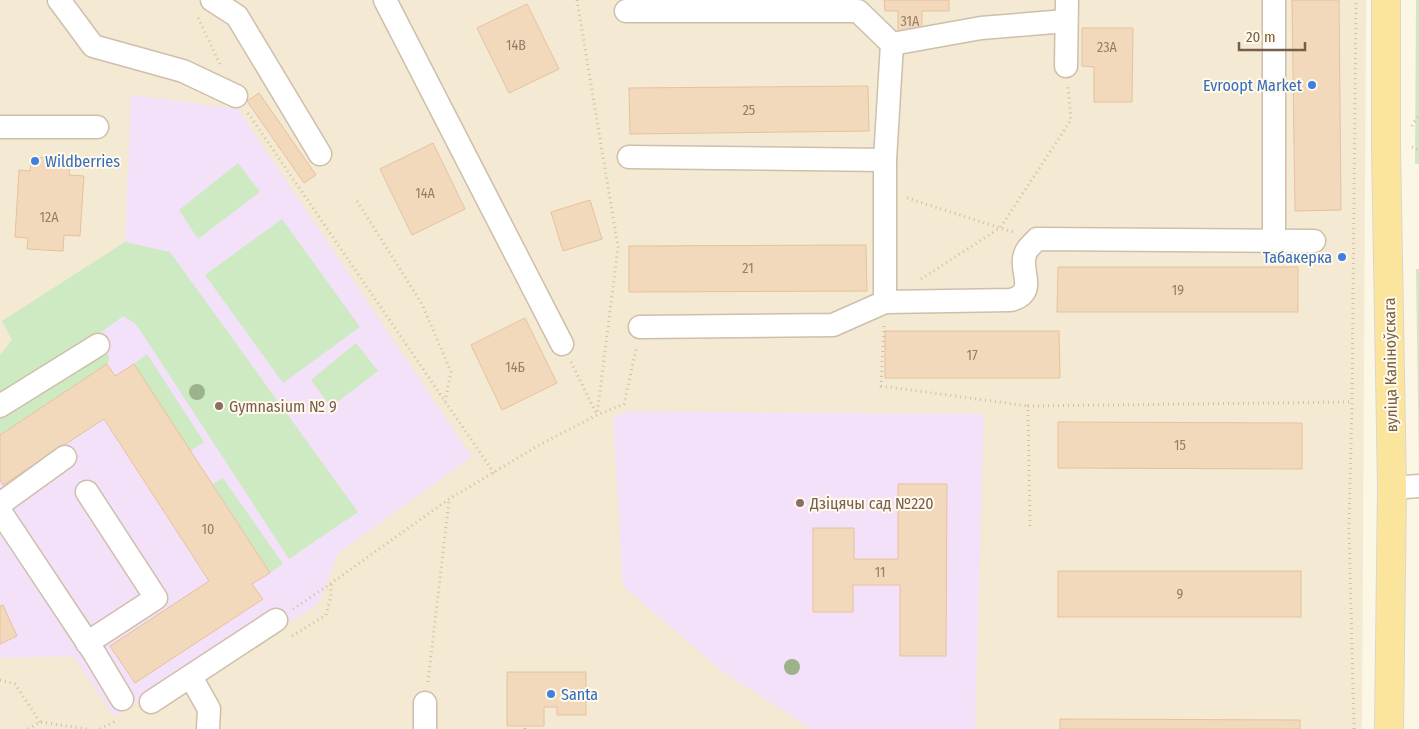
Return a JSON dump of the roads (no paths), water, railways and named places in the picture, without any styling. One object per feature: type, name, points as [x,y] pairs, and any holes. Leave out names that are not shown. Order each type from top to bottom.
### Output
[{"type":"main road","name":"вуліца Каліноўскага","points":[[1386,0],[1386,146],[1392,488],[1389,729]]},
{"type":"lane","points":[[59,0],[93,46],[182,71],[236,96]]},
{"type":"lane","points":[[212,0],[237,16],[320,154]]},
{"type":"lane","points":[[385,0],[562,344]]},
{"type":"lane","points":[[1274,0],[1274,241]]},
{"type":"lane","points":[[892,44],[1066,10],[1066,66]]},
{"type":"lane","points":[[626,11],[858,11],[892,44],[885,160],[885,302]]},
{"type":"lane","points":[[0,127],[96,127]]},
{"type":"lane","points":[[629,157],[885,160]]},
{"type":"lane","points":[[640,328],[833,325],[885,302],[1011,300],[1020,298],[1026,290],[1024,258],[1026,251],[1037,240],[1314,241]]},
{"type":"lane","points":[[0,406],[98,345]]},
{"type":"lane","points":[[0,504],[65,457]]},
{"type":"lane","points":[[1392,488],[1419,486]]},
{"type":"lane","points":[[87,492],[156,598],[87,643]]},
{"type":"lane","points":[[0,512],[122,699]]},
{"type":"lane","points":[[151,702],[276,620]]},
{"type":"lane","points":[[191,677],[209,709],[208,729]]},
{"type":"lane","points":[[425,703],[425,729]]},
{"type":"place","name":"Evroopt Market","points":[[1312,85]]},
{"type":"place","name":"Wildberries","points":[[35,161]]},
{"type":"place","name":"Табакерка","points":[[1342,257]]},
{"type":"place","name":"Gymnasium № 9","points":[[219,406]]},
{"type":"place","name":"Дзіцячы сад №220","points":[[800,503]]},
{"type":"place","name":"Santa","points":[[551,694]]}]
